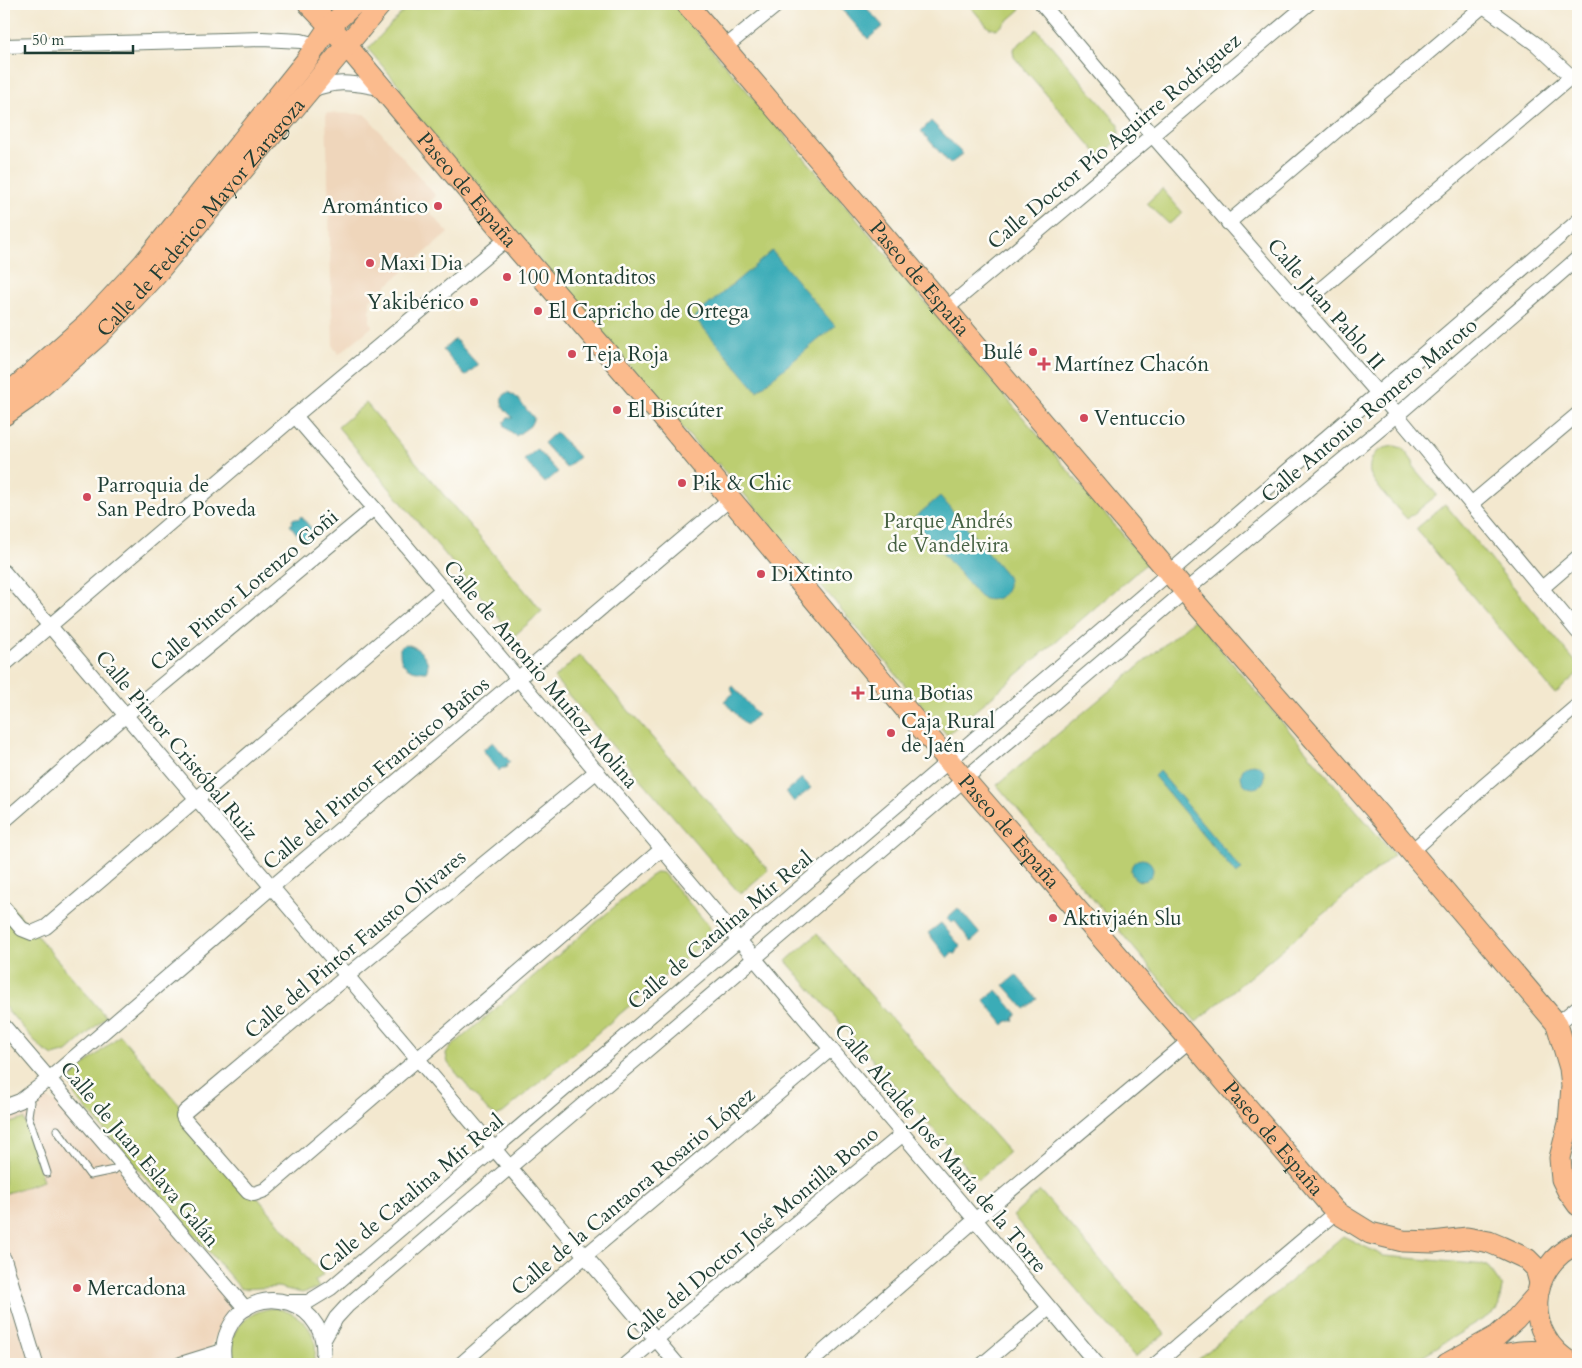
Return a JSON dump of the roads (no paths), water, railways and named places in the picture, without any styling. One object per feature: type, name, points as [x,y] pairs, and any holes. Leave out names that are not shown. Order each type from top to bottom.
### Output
[{"type":"main road","name":"Paseo de España","points":[[309,4],[330,26],[508,238],[659,413],[965,779],[1336,1212],[1370,1233],[1404,1242],[1433,1242],[1467,1238],[1489,1242],[1527,1259],[1536,1268],[1539,1289]]},
{"type":"main road","name":"Calle de Federico Mayor Zaragoza","points":[[4,395],[17,386],[86,324],[144,263],[306,61],[330,26],[354,4]]},
{"type":"main road","name":"Calle de Federico Mayor Zaragoza","points":[[4,415],[27,399],[98,336],[156,274],[380,4]]},
{"type":"main road","name":"Paseo de España","points":[[687,4],[1185,591],[1558,1024],[1570,1068],[1572,1086],[1569,1123],[1560,1158],[1562,1179],[1578,1205]]},
{"type":"main road","points":[[1447,1364],[1497,1336],[1511,1324],[1539,1289],[1547,1269],[1556,1257],[1578,1243]]},
{"type":"main road","points":[[1539,1289],[1537,1313],[1539,1322],[1546,1339],[1565,1359]]},
{"type":"main road","points":[[1482,1364],[1505,1354],[1522,1351],[1565,1359]]},
{"type":"street","points":[[724,48],[778,4]]},
{"type":"street","name":"Calle Juan Pablo II","points":[[1042,4],[1228,223],[1397,415],[1578,632]]},
{"type":"street","name":"Calle Doctor Pío Aguirre Rodríguez","points":[[946,309],[1308,4]]},
{"type":"street","points":[[1228,223],[1482,5],[1536,44],[1575,79],[1301,306]]},
{"type":"street","points":[[4,46],[262,40],[301,41],[316,45]]},
{"type":"street","points":[[309,91],[326,84],[344,82],[382,88]]},
{"type":"street","name":"Calle Antonio Romero Maroto","points":[[1169,572],[1578,220]]},
{"type":"street","points":[[4,665],[295,416],[508,238]]},
{"type":"street","name":"Calle Antonio Romero Maroto","points":[[1185,591],[1397,415],[1578,258]]},
{"type":"street","points":[[1471,504],[1578,414]]},
{"type":"street","name":"Calle de Antonio Muñoz Molina","points":[[295,416],[755,958]]},
{"type":"street","name":"Calle del Pintor Francisco Baños","points":[[4,1107],[20,1101],[50,1079],[272,887],[730,499]]},
{"type":"street","name":"Calle Pintor Lorenzo Goñi","points":[[4,821],[126,715],[374,508]]},
{"type":"street","points":[[1542,588],[1578,557]]},
{"type":"street","name":"Calle Pintor Cristóbal Ruiz","points":[[4,572],[677,1364]]},
{"type":"street","name":"Calle de Catalina Mir Real","points":[[246,1309],[266,1301],[308,1302],[331,1288],[1169,572]]},
{"type":"street","points":[[4,908],[22,929],[32,933],[40,931],[443,589]]},
{"type":"street","name":"Calle de Catalina Mir Real","points":[[323,1340],[336,1318],[347,1306],[1185,591]]},
{"type":"street","points":[[1411,852],[1578,705]]},
{"type":"street","name":"Calle del Pintor Fausto Olivares","points":[[418,1059],[260,1193],[248,1192],[183,1116],[185,1112],[347,976],[597,771]]},
{"type":"street","points":[[418,1059],[662,849]]},
{"type":"street","name":"Calle Alcalde José María de la Torre","points":[[755,958],[1097,1364]]},
{"type":"street","points":[[1558,1024],[1578,1007]]},
{"type":"street","name":"Calle de Juan Eslava Galán","points":[[4,1026],[246,1309]]},
{"type":"street","points":[[808,1364],[975,1220],[1190,1040]]},
{"type":"street","name":"Calle de la Cantaora Rosario López","points":[[461,1364],[585,1256],[831,1049]]},
{"type":"street","name":"Calle del Doctor José Montilla Bono","points":[[626,1364],[903,1134]]},
{"type":"street","points":[[1156,1364],[1336,1212]]},
{"type":"street","points":[[4,1258],[36,1364]]},
{"type":"street","points":[[288,1302],[303,1310],[315,1321],[320,1330],[324,1352],[322,1364]]},
{"type":"street","points":[[983,1364],[1049,1308]]},
{"type":"street","points":[[181,1364],[224,1358],[226,1335],[229,1328],[234,1320],[246,1309]]},
{"type":"lane","points":[[28,1096],[30,1102],[28,1116],[47,1173]]},
{"type":"lane","points":[[57,1130],[90,1175],[114,1170],[121,1163]]},
{"type":"water","points":[[841,4],[863,4],[883,26],[868,39],[839,6]]},
{"type":"water","points":[[931,121],[963,154],[950,164],[921,131]]},
{"type":"water","points":[[772,251],[835,326],[757,391],[694,317]]},
{"type":"water","points":[[455,339],[478,365],[465,376],[443,350]]},
{"type":"water","points":[[508,392],[515,396],[534,418],[530,426],[516,436],[505,427],[504,422],[508,418],[513,418],[504,409],[502,404],[502,397]]},
{"type":"water","points":[[556,432],[579,457],[566,468],[544,443]]},
{"type":"water","points":[[537,449],[558,472],[545,483],[524,460]]},
{"type":"water","points":[[940,496],[1005,573],[1008,587],[1003,595],[988,600],[979,596],[913,519]]},
{"type":"water","points":[[301,516],[316,534],[304,543],[290,525],[293,523],[292,520],[294,518],[298,519]]},
{"type":"water","points":[[405,644],[415,648],[426,658],[428,667],[426,672],[410,669],[403,664],[400,648]]},
{"type":"water","points":[[733,686],[758,715],[746,725],[724,701],[734,693],[730,688]]},
{"type":"water","points":[[493,742],[510,762],[506,768],[502,768],[499,771],[483,750]]},
{"type":"water","points":[[1253,764],[1261,768],[1265,776],[1261,784],[1253,788],[1245,784],[1241,776],[1245,768]]},
{"type":"water","points":[[1159,771],[1242,870],[1236,874],[1154,776]]},
{"type":"water","points":[[802,778],[811,788],[794,802],[786,792]]},
{"type":"water","points":[[1142,859],[1150,862],[1153,870],[1150,878],[1142,881],[1134,878],[1131,870],[1134,862]]},
{"type":"water","points":[[958,908],[980,934],[971,942],[955,921],[951,923],[947,918]]},
{"type":"water","points":[[941,923],[961,947],[957,949],[956,954],[952,953],[948,958],[928,933]]},
{"type":"water","points":[[1016,975],[1037,999],[1025,1009],[1004,985]]},
{"type":"water","points":[[997,990],[1017,1014],[1013,1017],[1014,1020],[1008,1021],[1004,1025],[984,1000]]},
{"type":"place","name":"Aromántico","points":[[438,206]]},
{"type":"place","name":"Maxi Dia","points":[[370,263]]},
{"type":"place","name":"100 Montaditos","points":[[507,277]]},
{"type":"place","name":"Yakibérico","points":[[474,302]]},
{"type":"place","name":"El Capricho de Ortega","points":[[538,311]]},
{"type":"place","name":"Bulé","points":[[1033,352]]},
{"type":"place","name":"Teja Roja","points":[[572,354]]},
{"type":"place","name":"Martínez Chacón","points":[[1044,364]]},
{"type":"place","name":"El Biscúter","points":[[617,410]]},
{"type":"place","name":"Ventuccio","points":[[1084,418]]},
{"type":"place","name":"Pik & Chic","points":[[682,483]]},
{"type":"place","name":"Parroquia de San Pedro Poveda","points":[[87,497]]},
{"type":"place","name":"DiXtinto","points":[[761,574]]},
{"type":"place","name":"Luna Botias","points":[[858,693]]},
{"type":"place","name":"Caja Rural de Jaén","points":[[891,733]]},
{"type":"place","name":"Aktivjaén Slu","points":[[1053,918]]},
{"type":"place","name":"Mercadona","points":[[77,1288]]},
{"type":"park label","name":"Parque Andrés de Vandelvira","points":[[948,533]]}]
